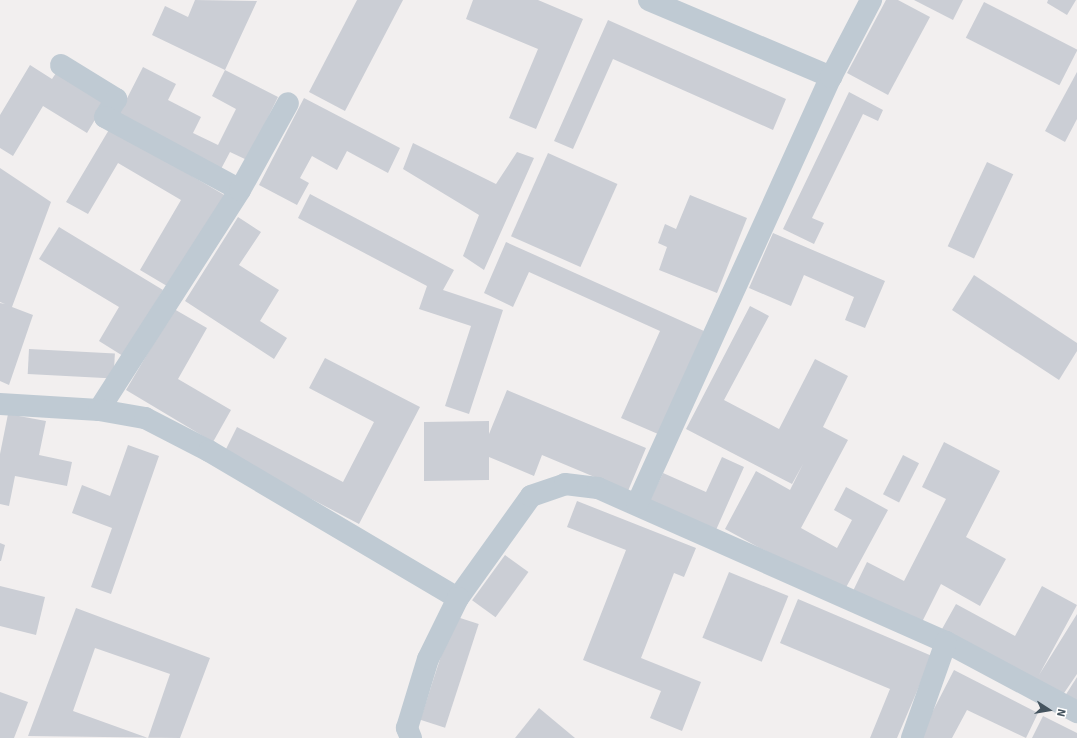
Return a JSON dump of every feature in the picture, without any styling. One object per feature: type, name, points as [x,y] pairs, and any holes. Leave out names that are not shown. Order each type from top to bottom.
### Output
[{"type":"street","points":[[648,0],[831,77]]},
{"type":"street","points":[[637,504],[831,77],[870,0]]},
{"type":"street","points":[[61,66],[116,99],[105,117],[240,190]]},
{"type":"street","points":[[99,410],[240,190],[288,103]]},
{"type":"street","points":[[1,409],[99,410],[145,418],[209,451],[458,598]]},
{"type":"street","points":[[411,738],[407,728],[428,659],[458,598],[531,496],[565,484],[598,488],[637,504],[946,642],[1077,712]]},
{"type":"street","points":[[912,738],[946,642]]},
{"type":"building","points":[[195,0],[257,1],[225,70],[152,35],[165,6],[188,17]]},
{"type":"building","points":[[357,0],[403,0],[345,111],[309,92]]},
{"type":"building","points":[[473,0],[538,0],[583,19],[536,129],[509,118],[538,49],[466,19]]},
{"type":"building","points":[[886,0],[898,0],[930,17],[888,95],[847,73]]},
{"type":"building","points":[[914,0],[963,0],[953,20]]},
{"type":"building","points":[[1048,0],[1076,0],[1067,15],[1047,3]]},
{"type":"building","points":[[984,2],[1077,49],[1059,85],[966,38]]},
{"type":"building","points":[[608,20],[786,99],[773,130],[613,59],[573,149],[554,141]]},
{"type":"building","points":[[30,65],[52,79],[56,73],[105,103],[87,133],[43,106],[13,156],[0,148],[0,115]]},
{"type":"building","points":[[143,67],[176,84],[168,100],[201,117],[193,133],[218,145],[236,109],[212,96],[225,70],[278,97],[247,160],[230,152],[221,169],[118,116]]},
{"type":"building","points":[[1077,72],[1077,119],[1065,142],[1045,131]]},
{"type":"building","points":[[849,92],[883,110],[878,121],[863,114],[812,218],[824,223],[814,244],[783,229]]},
{"type":"building","points":[[304,98],[400,148],[388,173],[347,151],[337,170],[312,156],[300,178],[309,183],[297,205],[259,185]]},
{"type":"building","points":[[110,128],[226,196],[172,289],[140,270],[181,200],[118,163],[88,214],[66,202]]},
{"type":"building","points":[[413,143],[496,184],[517,152],[534,158],[484,270],[463,256],[479,215],[403,169]]},
{"type":"building","points":[[548,153],[617,184],[580,267],[511,236]]},
{"type":"building","points":[[987,162],[1013,174],[974,259],[948,246]]},
{"type":"building","points":[[0,168],[51,202],[12,307],[33,315],[9,385],[0,381],[0,303],[5,304],[0,302]]},
{"type":"building","points":[[310,194],[454,270],[443,290],[503,310],[469,414],[445,406],[471,326],[419,309],[427,286],[298,218]]},
{"type":"building","points":[[690,195],[747,218],[717,293],[659,270],[667,247],[658,243],[665,224],[676,229]]},
{"type":"building","points":[[238,217],[261,232],[239,265],[279,290],[260,321],[287,338],[274,359],[185,301]]},
{"type":"building","points":[[59,227],[163,290],[123,356],[99,341],[119,307],[39,259]]},
{"type":"building","points":[[773,233],[885,281],[865,328],[845,320],[854,297],[804,275],[791,306],[749,288]]},
{"type":"building","points":[[506,242],[704,331],[658,434],[621,418],[660,331],[529,272],[513,307],[484,293]]},
{"type":"building","points":[[974,275],[1077,343],[1077,351],[1059,380],[952,310]]},
{"type":"building","points":[[750,306],[769,316],[724,400],[779,429],[815,359],[848,376],[823,427],[848,440],[801,528],[837,548],[852,520],[834,510],[846,487],[888,510],[843,593],[725,529],[756,471],[790,490],[803,464],[792,484],[686,429]]},
{"type":"building","points":[[174,309],[207,328],[178,379],[231,410],[213,442],[126,390]]},
{"type":"building","points":[[29,349],[115,354],[114,378],[28,374]]},
{"type":"building","points":[[325,358],[420,407],[359,524],[224,453],[237,427],[343,482],[374,422],[309,388]]},
{"type":"building","points":[[507,390],[646,448],[628,491],[542,455],[534,476],[489,457],[489,480],[424,481],[424,422],[489,421],[489,434]]},
{"type":"building","points":[[8,414],[46,421],[39,455],[72,462],[67,486],[15,476],[9,506],[0,504],[0,454]]},
{"type":"building","points":[[944,442],[1000,471],[966,537],[1006,559],[980,606],[941,584],[920,626],[853,591],[867,562],[904,581],[946,499],[922,487]]},
{"type":"building","points":[[128,445],[159,456],[111,594],[91,587],[112,528],[72,513],[82,485],[110,496]]},
{"type":"building","points":[[903,455],[919,463],[899,502],[883,494]]},
{"type":"building","points":[[722,457],[744,467],[716,530],[650,500],[663,473],[706,492]]},
{"type":"building","points":[[577,501],[696,548],[684,577],[674,573],[641,658],[701,682],[682,731],[650,718],[661,691],[583,660],[626,550],[567,527]]},
{"type":"building","points":[[0,543],[5,545],[1,561],[0,561]]},
{"type":"building","points":[[505,555],[528,572],[496,617],[472,600]]},
{"type":"building","points":[[729,572],[788,596],[762,662],[702,638]]},
{"type":"building","points":[[0,586],[45,597],[36,635],[0,626]]},
{"type":"building","points":[[1042,586],[1077,605],[1039,675],[1077,614],[1077,674],[1062,696],[942,629],[956,604],[1015,636]]},
{"type":"building","points":[[798,599],[932,656],[897,738],[870,738],[890,689],[780,643]]},
{"type":"building","points":[[76,608],[210,658],[180,738],[148,738],[170,674],[95,648],[73,711],[147,738],[28,736]]},
{"type":"building","points":[[454,616],[479,624],[445,728],[420,720]]},
{"type":"building","points":[[954,670],[1038,713],[1026,738],[967,710],[952,738],[919,738]]},
{"type":"building","points":[[1077,677],[1077,703],[1065,696]]},
{"type":"building","points":[[0,692],[28,702],[14,738],[0,738]]},
{"type":"building","points":[[539,708],[575,738],[515,738]]},
{"type":"building","points":[[1043,716],[1077,733],[1077,738],[1032,738]]}]
